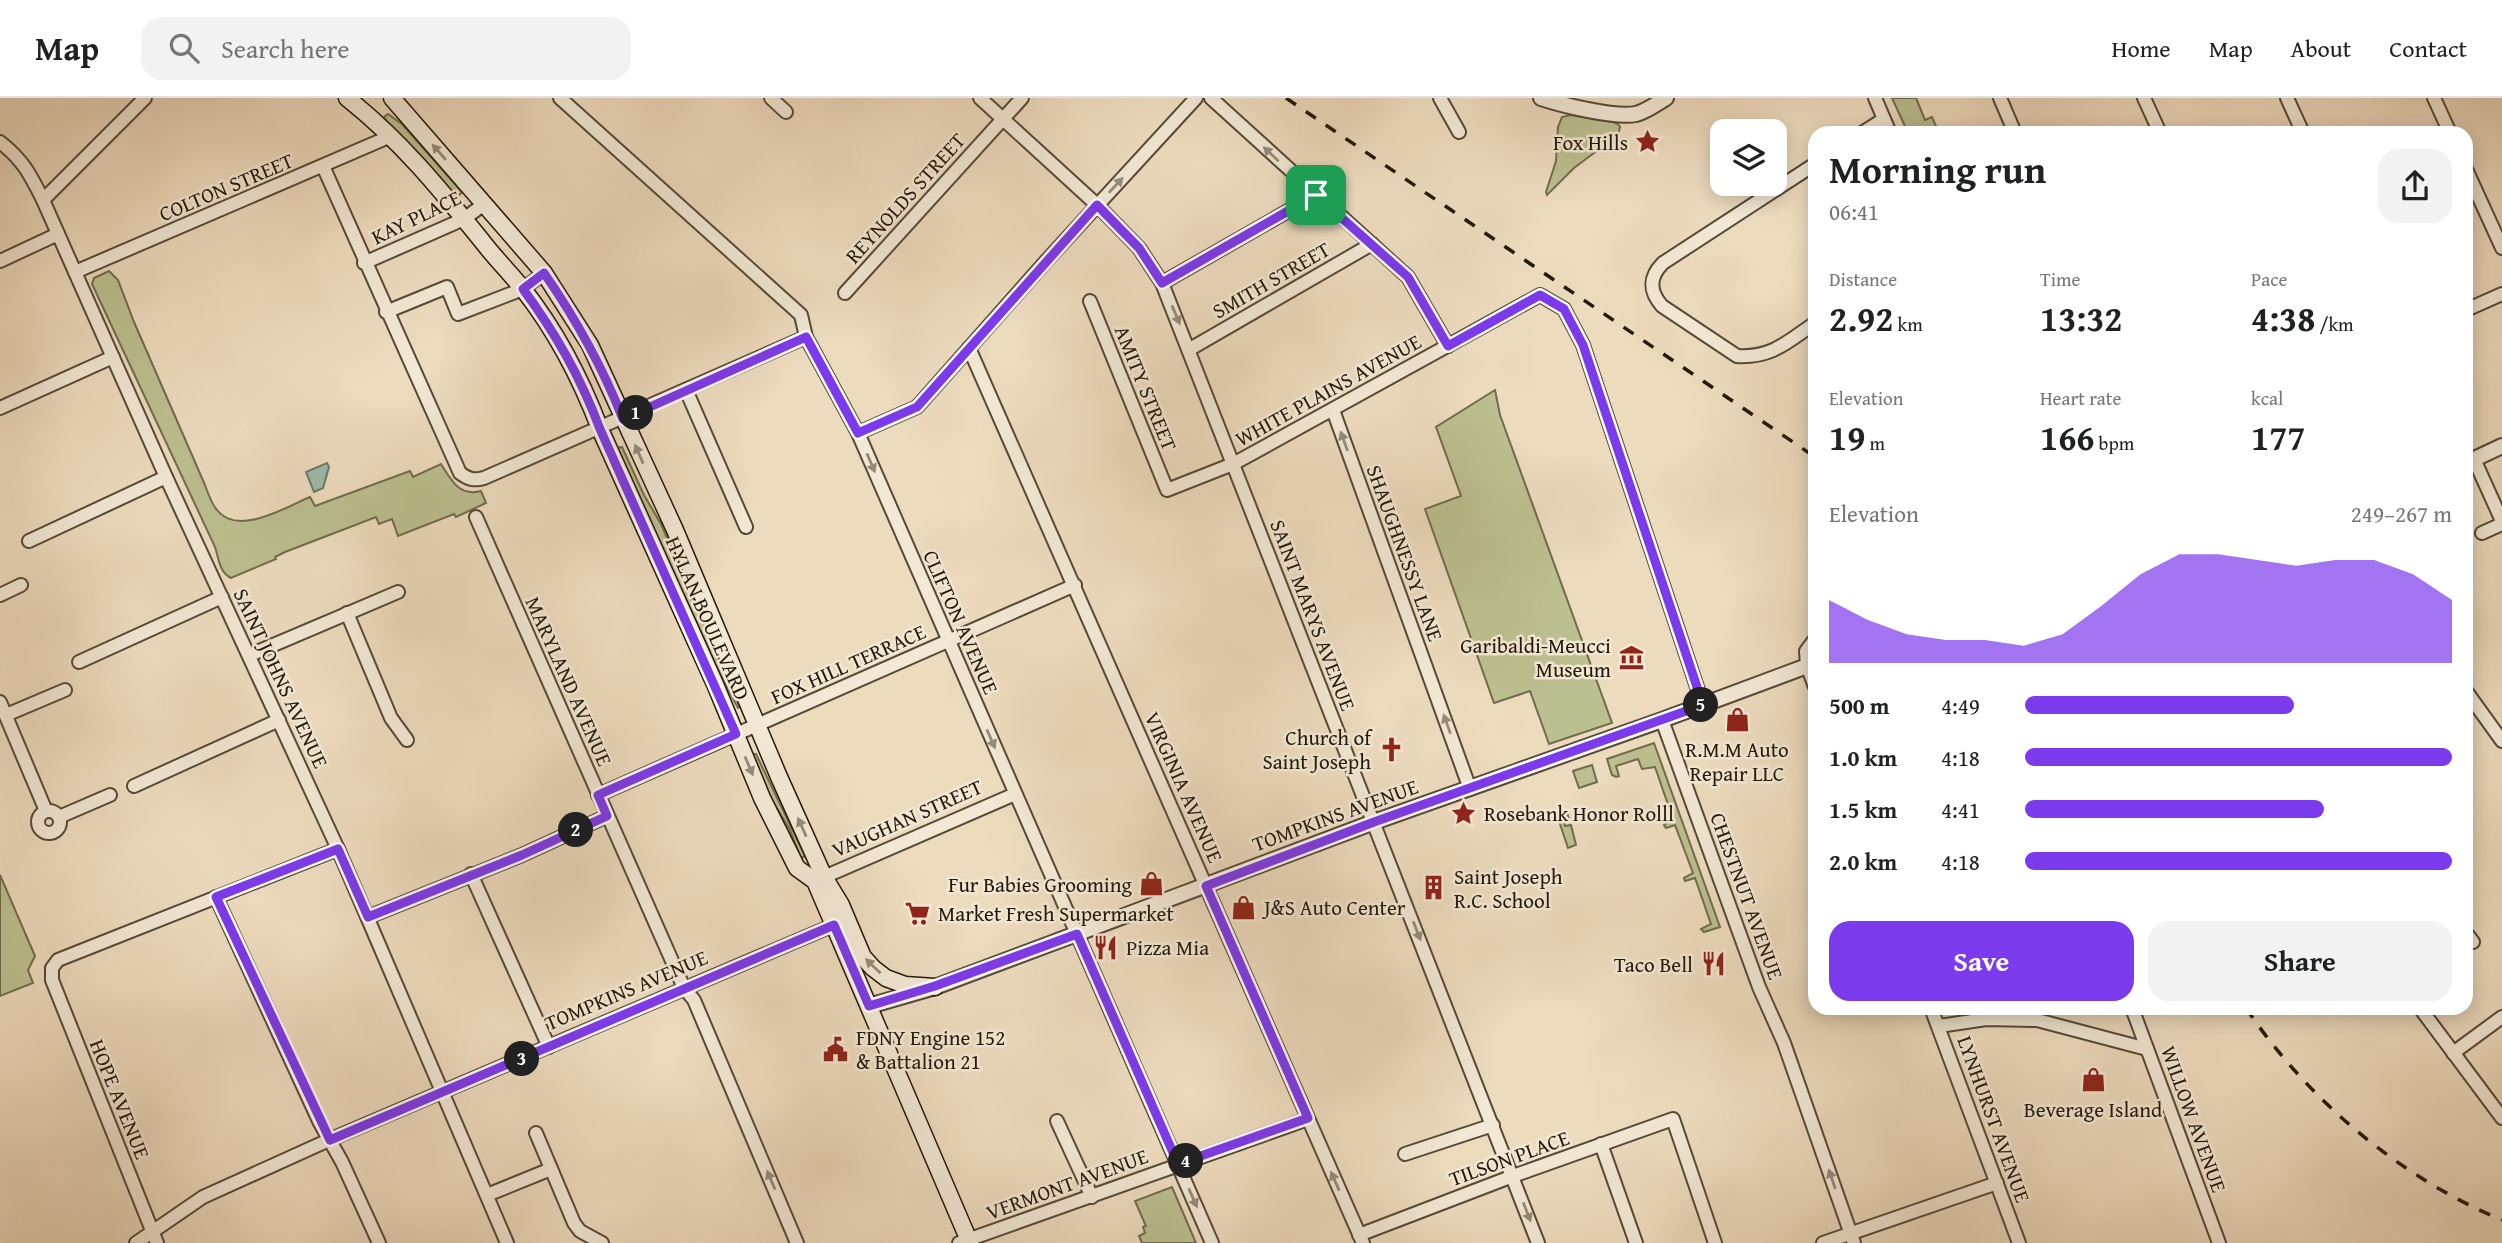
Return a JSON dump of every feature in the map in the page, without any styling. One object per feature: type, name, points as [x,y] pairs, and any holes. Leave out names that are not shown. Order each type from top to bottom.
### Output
[{"type":"main road","name":"HYLAN BOULEVARD","points":[[346,98],[391,136],[523,289],[554,331],[588,397],[762,798],[797,867],[820,879]]},
{"type":"main road","name":"HYLAN BOULEVARD","points":[[392,98],[544,273],[590,345],[607,378],[623,419],[675,530],[757,725],[820,879],[834,925],[966,1242]]},
{"type":"main road","points":[[820,879],[841,905],[863,957],[873,968],[886,978],[905,985],[935,986]]},
{"type":"street","points":[[43,200],[145,98]]},
{"type":"street","name":"CLIFTON AVENUE","points":[[560,98],[801,315],[806,337],[858,433],[1212,1243]]},
{"type":"street","points":[[771,98],[786,112]]},
{"type":"street","name":"SAINT MARYS AVENUE","points":[[981,98],[1097,205],[1139,248],[1162,283],[1538,1243]]},
{"type":"street","name":"REYNOLDS STREET","points":[[845,293],[1022,98]]},
{"type":"street","points":[[858,433],[917,407],[1196,98]]},
{"type":"street","points":[[1211,98],[1408,277],[1448,346]]},
{"type":"street","points":[[1440,98],[1459,132]]},
{"type":"street","points":[[1541,98],[1580,109],[1633,114],[1649,109],[1666,98]]},
{"type":"street","points":[[1875,98],[1887,126]]},
{"type":"street","points":[[2000,98],[2012,126]]},
{"type":"street","points":[[2144,98],[2157,126]]},
{"type":"street","points":[[2287,98],[2300,126]]},
{"type":"street","points":[[2434,98],[2446,126]]},
{"type":"street","points":[[1873,126],[1884,119]]},
{"type":"street","name":"COLTON STREET","points":[[75,272],[391,136]]},
{"type":"street","name":"SAINT JOHNS AVENUE","points":[[0,142],[18,156],[43,200],[166,477],[338,849],[507,1243]]},
{"type":"street","points":[[323,166],[460,473],[472,480],[484,478],[600,429],[806,337]]},
{"type":"street","points":[[1808,169],[1663,263],[1655,271],[1651,281],[1654,297],[1662,306],[1737,356],[1751,357],[1772,352],[1808,328]]},
{"type":"street","points":[[2473,184],[2502,248]]},
{"type":"street","points":[[1162,283],[1316,195]]},
{"type":"street","name":"KAY PLACE","points":[[365,262],[464,219],[484,204]]},
{"type":"street","points":[[0,261],[58,234]]},
{"type":"street","name":"SMITH STREET","points":[[1190,349],[1372,244]]},
{"type":"street","points":[[386,312],[447,287],[458,314],[523,289],[544,273]]},
{"type":"street","points":[[2473,307],[2502,294]]},
{"type":"street","name":"WHITE PLAINS AVENUE","points":[[1167,490],[1233,464],[1540,295],[1564,309],[1583,345],[1703,705]]},
{"type":"street","name":"AMITY STREET","points":[[1090,301],[1167,490]]},
{"type":"street","name":"VIRGINIA AVENUE","points":[[969,348],[1361,1239]]},
{"type":"street","points":[[0,408],[113,357]]},
{"type":"street","points":[[686,390],[746,527]]},
{"type":"street","name":"SHAUGHNESSY LANE","points":[[1333,410],[1470,789]]},
{"type":"street","points":[[2473,460],[2502,446]]},
{"type":"street","points":[[2473,467],[2502,523],[2482,533]]},
{"type":"street","points":[[29,541],[166,477]]},
{"type":"street","name":"MARYLAND AVENUE","points":[[476,517],[684,988],[694,1000],[797,1243]]},
{"type":"street","points":[[0,595],[21,585]]},
{"type":"street","name":"FOX HILL TERRACE","points":[[598,795],[1075,585]]},
{"type":"street","points":[[250,655],[398,592]]},
{"type":"street","points":[[79,662],[222,597]]},
{"type":"street","points":[[347,613],[391,718],[407,740]]},
{"type":"street","name":"TOMPKINS AVENUE","points":[[869,1006],[935,986],[1374,822],[1808,665]]},
{"type":"street","points":[[6,715],[65,690]]},
{"type":"street","points":[[2473,701],[2502,741]]},
{"type":"street","points":[[0,702],[53,814],[110,795]]},
{"type":"street","points":[[134,786],[279,720]]},
{"type":"street","name":"CHESTNUT AVENUE","points":[[1662,720],[1759,987],[1784,1043],[1853,1238]]},
{"type":"street","name":"VAUGHAN STREET","points":[[820,879],[1015,794]]},
{"type":"street","points":[[368,917],[522,855],[607,816]]},
{"type":"street","points":[[338,849],[216,897],[379,1243]]},
{"type":"street","points":[[471,874],[549,1047]]},
{"type":"street","name":"HOPE AVENUE","points":[[154,1237],[52,979],[52,968],[58,960],[216,897]]},
{"type":"street","name":"TOMPKINS AVENUE","points":[[136,1243],[154,1237],[203,1197],[834,925]]},
{"type":"street","name":"LYNHURST AVENUE","points":[[1934,1015],[2020,1243]]},
{"type":"street","name":"WILLOW AVENUE","points":[[2135,1015],[2219,1243]]},
{"type":"street","points":[[2425,1015],[2500,1110]]},
{"type":"street","points":[[2453,1053],[2502,1017]]},
{"type":"street","points":[[1939,1026],[1986,1019],[2037,1020],[2147,1049]]},
{"type":"street","name":"VERMONT AVENUE","points":[[966,1242],[1308,1118]]},
{"type":"street","name":"TILSON PLACE","points":[[1361,1239],[1513,1176],[1672,1119],[1715,1243]]},
{"type":"street","points":[[1057,1121],[1092,1196]]},
{"type":"street","points":[[1405,1154],[1493,1125]]},
{"type":"street","points":[[536,1133],[574,1223],[580,1231],[602,1243]]},
{"type":"street","points":[[1601,1144],[1636,1243]]},
{"type":"street","points":[[487,1195],[551,1169]]},
{"type":"street","points":[[1823,1243],[1853,1238],[1997,1183]]},
{"type":"shaded area","points":[[1892,98],[1916,98],[1925,120],[1932,117],[1936,126],[1905,126]]},
{"type":"shaded area","points":[[388,114],[402,124],[462,192],[455,200],[387,122],[384,117]]},
{"type":"shaded area","points":[[1570,115],[1618,124],[1618,135],[1574,168],[1547,195],[1556,161],[1558,127],[1562,117]]},
{"type":"shaded area","points":[[109,271],[118,280],[211,501],[226,518],[237,521],[262,517],[310,497],[315,506],[410,471],[413,477],[441,464],[456,486],[467,492],[481,491],[486,503],[456,517],[454,514],[398,536],[392,519],[379,524],[376,517],[285,552],[275,557],[276,559],[231,578],[222,569],[215,547],[92,284],[94,278]]},
{"type":"shaded area","points":[[1495,390],[1500,415],[1612,723],[1549,744],[1530,691],[1494,703],[1425,509],[1461,496],[1436,427]]},
{"type":"shaded area","points":[[622,447],[661,524],[740,707],[738,708],[712,660],[617,448]]},
{"type":"shaded area","points":[[327,463],[329,467],[323,488],[314,492],[306,472]]},
{"type":"shaded area","points":[[1654,743],[1720,927],[1704,932],[1701,929],[1711,924],[1695,878],[1685,881],[1684,878],[1693,873],[1675,825],[1666,828],[1664,825],[1673,819],[1655,767],[1642,769],[1638,759],[1616,766],[1619,776],[1616,777],[1612,775],[1607,759]]},
{"type":"shaded area","points":[[752,754],[756,754],[805,856],[801,858],[789,828],[765,789]]},
{"type":"shaded area","points":[[1592,765],[1597,782],[1579,788],[1573,771]]},
{"type":"shaded area","points":[[1560,811],[1567,813],[1569,819],[1564,820],[1565,826],[1571,825],[1576,845],[1568,848],[1557,815]]},
{"type":"shaded area","points":[[0,875],[35,956],[28,970],[33,983],[0,996]]},
{"type":"shaded area","points":[[1172,1187],[1196,1243],[1142,1243],[1139,1236],[1145,1233],[1143,1227],[1146,1226],[1135,1201]]},
{"type":"railway","points":[[1286,98],[1808,452]]},
{"type":"railway","points":[[2251,1015],[2298,1074],[2359,1132],[2427,1182],[2502,1220]]},
{"type":"place","name":"Fox Hills","points":[[1648,142]]},
{"type":"place","name":"Garibaldi-Meucci Museum","points":[[1631,657]]},
{"type":"place","name":"R.M.M Auto Repair LLC","points":[[1737,720]]},
{"type":"place","name":"Church of Saint Joseph","points":[[1391,749]]},
{"type":"place","name":"Rosebank Honor Rolll","points":[[1464,813]]},
{"type":"place","name":"Fur Babies Grooming","points":[[1152,884]]},
{"type":"place","name":"Saint Joseph R.C. School","points":[[1434,888]]},
{"type":"place","name":"J&S Auto Center","points":[[1244,907]]},
{"type":"place","name":"Market Fresh Supermarket","points":[[918,913]]},
{"type":"place","name":"Pizza Mia","points":[[1106,947]]},
{"type":"place","name":"Taco Bell","points":[[1713,964]]},
{"type":"place","name":"FDNY Engine 152 & Battalion 21","points":[[836,1049]]},
{"type":"place","name":"Beverage Island","points":[[2093,1080]]},
{"type":"route","points":[[1316,195],[1408,277],[1448,346],[1540,295],[1564,309],[1583,345],[1703,705],[1374,822],[1206,886],[1308,1118],[1178,1164],[1077,934],[915,993],[869,1006],[834,925],[330,1140],[216,897],[338,849],[368,917],[522,855],[607,816],[598,795],[736,734],[588,397],[554,331],[523,289],[544,273],[590,345],[623,419],[806,337],[858,433],[917,407],[1097,205],[1139,248],[1162,283],[1316,195]]}]
